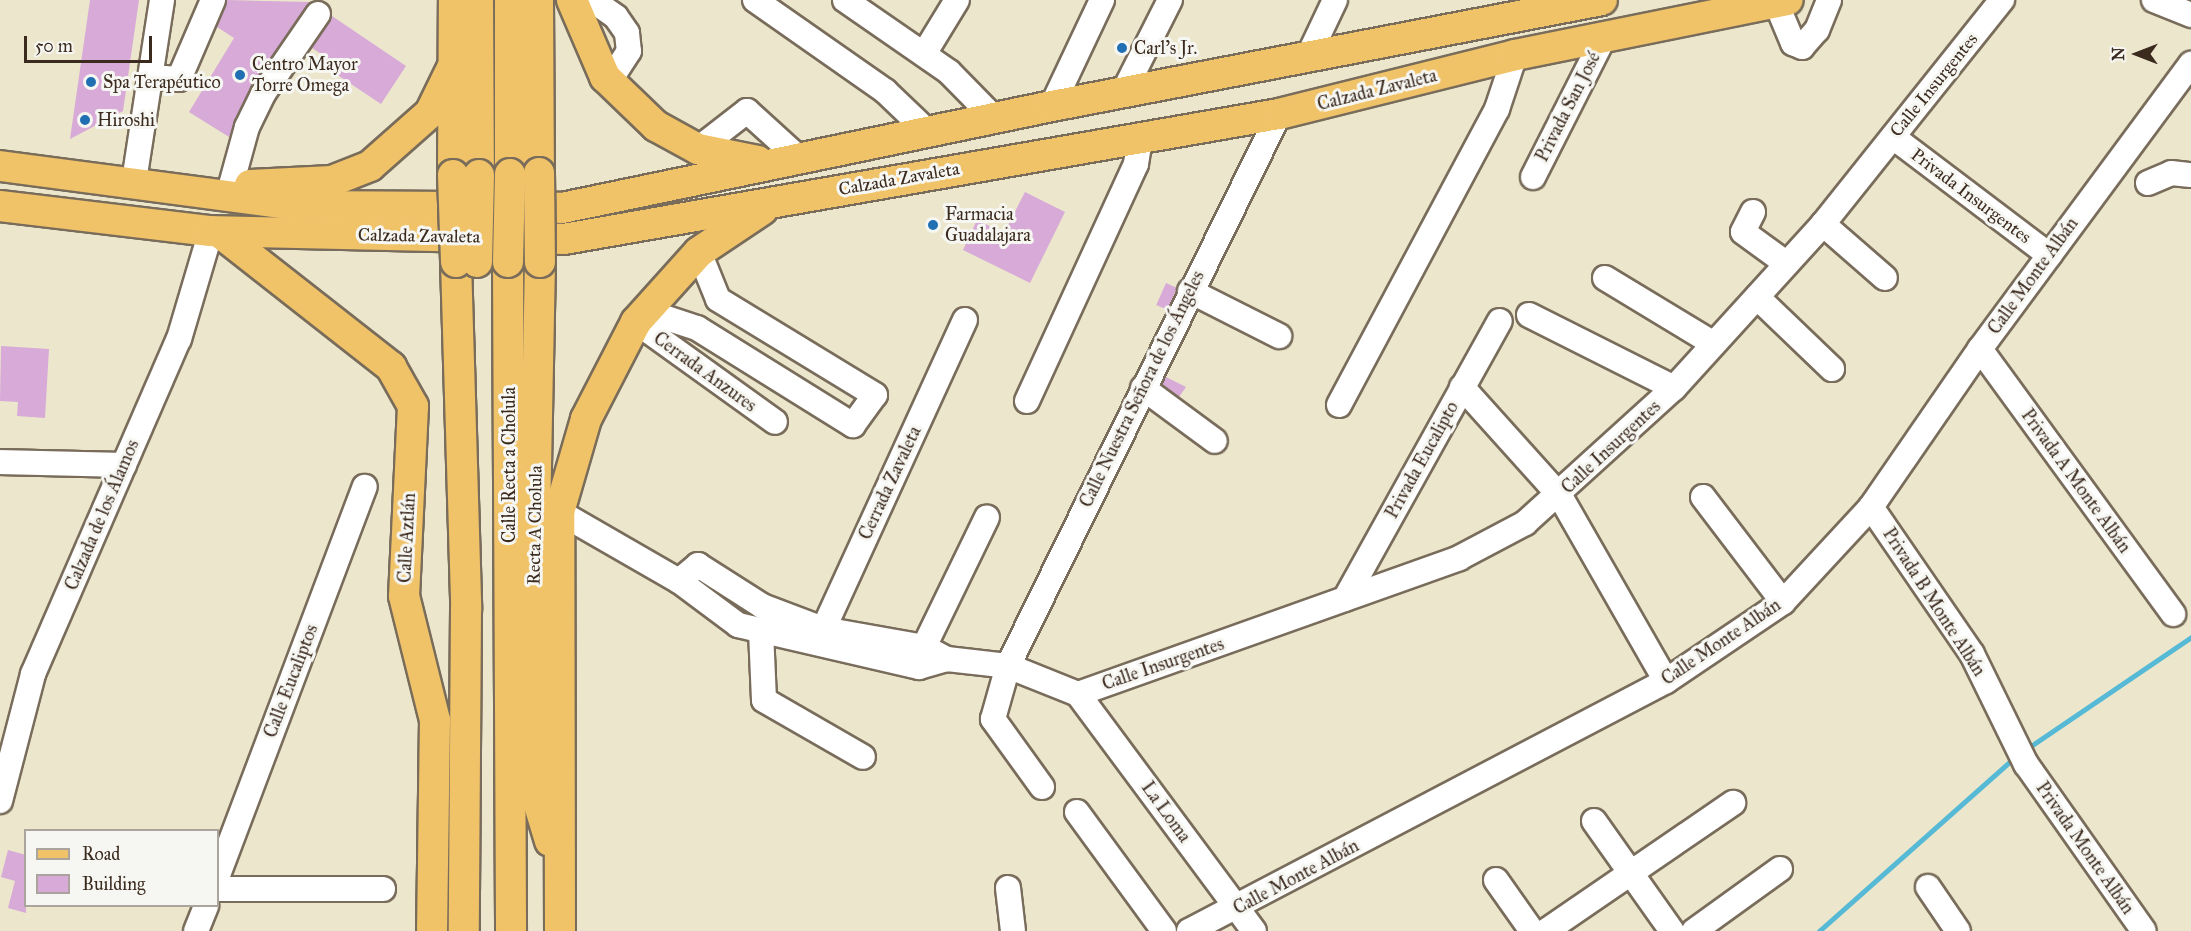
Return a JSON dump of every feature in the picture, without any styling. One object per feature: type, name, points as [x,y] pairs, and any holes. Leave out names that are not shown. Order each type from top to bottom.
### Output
[{"type":"main road","points":[[454,0],[454,64],[466,175]]},
{"type":"main road","name":"Calle Recta a Cholula","points":[[478,0],[466,175],[466,262],[480,931]]},
{"type":"main road","name":"Calle Recta a Cholula","points":[[510,0],[508,262],[511,931]]},
{"type":"main road","name":"Recta A Cholula","points":[[538,0],[540,262],[530,775],[560,872]]},
{"type":"main road","points":[[572,0],[609,82],[656,126],[698,149],[737,161],[792,160]]},
{"type":"main road","name":"Calzada Zavaleta","points":[[0,165],[136,181],[215,198],[302,206],[562,208],[1052,106],[1307,59],[1532,7],[1602,0]]},
{"type":"main road","name":"Calzada Zavaleta","points":[[0,206],[215,232],[564,239],[799,196],[1279,114],[1515,56],[1779,1]]},
{"type":"main road","points":[[136,181],[231,185],[332,182],[370,166],[430,113],[454,64]]},
{"type":"main road","points":[[1214,75],[1222,123]]},
{"type":"main road","points":[[560,931],[559,512],[586,419],[640,317],[699,252],[748,216],[799,196]]},
{"type":"main road","name":"Calle Aztlán","points":[[215,232],[392,367],[413,406],[404,596],[435,720],[432,931]]},
{"type":"main road","points":[[464,931],[466,262]]},
{"type":"main road","points":[[432,863],[466,803]]},
{"type":"street","points":[[136,181],[162,0]]},
{"type":"street","points":[[151,77],[179,79],[213,0]]},
{"type":"street","points":[[592,0],[627,33],[629,51],[609,82]]},
{"type":"street","points":[[756,0],[885,91],[928,132]]},
{"type":"street","points":[[845,0],[924,54],[994,118]]},
{"type":"street","points":[[924,54],[957,0]]},
{"type":"street","points":[[1052,106],[1102,0]]},
{"type":"street","points":[[1123,93],[1170,0]]},
{"type":"street","points":[[1307,59],[1335,0]]},
{"type":"street","points":[[1779,1],[1793,43],[1802,47],[1818,30],[1829,0]]},
{"type":"street","name":"Calle Insurgentes","points":[[1078,694],[1345,599],[1493,543],[1560,496],[1674,388],[1823,224],[2002,0]]},
{"type":"street","points":[[2154,0],[2191,15]]},
{"type":"street","points":[[231,185],[259,103],[318,14]]},
{"type":"street","name":"Privada San José","points":[[1533,177],[1604,37]]},
{"type":"street","points":[[1339,405],[1497,109],[1515,56]]},
{"type":"street","name":"Calle Monte Albán","points":[[1189,931],[1237,908],[1666,681],[1784,602],[1871,507],[1980,348],[2189,74]]},
{"type":"street","points":[[698,149],[747,111],[792,160]]},
{"type":"street","name":"Calle Nuestra Señora de los Ángeles","points":[[1042,787],[993,719],[1008,666],[1190,291],[1279,114]]},
{"type":"street","name":"Privada Insurgentes","points":[[1893,138],[2049,255]]},
{"type":"street","points":[[1027,401],[1136,164],[1140,139]]},
{"type":"street","points":[[2148,183],[2170,173],[2191,176]]},
{"type":"street","points":[[1753,212],[1743,232],[1787,264]]},
{"type":"street","points":[[1823,224],[1885,278]]},
{"type":"street","name":"Calzada de los Álamos","points":[[0,801],[33,674],[181,332],[215,232]]},
{"type":"street","points":[[640,317],[697,328],[853,425],[875,395],[718,299],[699,252]]},
{"type":"street","points":[[1605,278],[1714,344]]},
{"type":"street","points":[[1190,291],[1279,336]]},
{"type":"street","points":[[1757,297],[1832,369]]},
{"type":"street","points":[[697,328],[718,299]]},
{"type":"street","points":[[1529,315],[1674,388]]},
{"type":"street","name":"Cerrada Anzures","points":[[640,317],[775,422]]},
{"type":"street","name":"Cerrada Zavaleta","points":[[819,638],[965,320]]},
{"type":"street","name":"Privada Eucalipto","points":[[1345,599],[1500,321]]},
{"type":"street","name":"Privada A Monte Albán","points":[[1980,348],[2172,614]]},
{"type":"street","points":[[1462,387],[1560,496],[1666,681]]},
{"type":"street","points":[[1143,388],[1215,441]]},
{"type":"street","points":[[0,462],[124,465]]},
{"type":"street","name":"Calle Eucaliptos","points":[[219,872],[365,487]]},
{"type":"street","points":[[1702,497],[1784,602]]},
{"type":"street","name":"Privada B Monte Albán","points":[[1871,507],[1972,654],[2026,764]]},
{"type":"street","points":[[559,512],[679,581],[738,625],[761,631],[819,638],[924,647],[946,659],[1008,666],[1078,694]]},
{"type":"street","points":[[924,647],[987,517]]},
{"type":"street","points":[[679,581],[698,565],[762,606],[819,638],[919,667],[946,659]]},
{"type":"street","points":[[761,631],[764,700],[863,757]]},
{"type":"street","name":"La Loma","points":[[1078,694],[1254,931]]},
{"type":"street","name":"Privada Monte Albán","points":[[2026,764],[2144,931]]},
{"type":"street","points":[[1546,931],[1734,804]]},
{"type":"street","points":[[1077,812],[1164,931]]},
{"type":"street","points":[[1594,821],[1672,931]]},
{"type":"street","points":[[1694,931],[1780,869]]},
{"type":"street","points":[[1496,880],[1532,931]]},
{"type":"street","points":[[1928,887],[1958,931]]},
{"type":"street","points":[[1008,888],[1012,931]]},
{"type":"street","points":[[219,889],[383,889]]},
{"type":"street","points":[[196,931],[206,907]]},
{"type":"building","points":[[90,0],[139,0],[123,111],[70,139]]},
{"type":"building","name":"Centro Mayor Torre Omega","points":[[227,0],[311,2],[251,86],[229,137],[189,112],[234,38],[217,27]]},
{"type":"building","points":[[332,16],[406,66],[381,104],[321,64],[326,57],[312,48]]},
{"type":"building","points":[[1025,192],[1065,212],[1030,283],[963,250],[977,220],[1004,233]]},
{"type":"building","points":[[1166,283],[1177,288],[1167,310],[1156,305]]},
{"type":"building","points":[[1,346],[49,349],[45,418],[17,416],[18,402],[0,401]]},
{"type":"building","points":[[1166,377],[1186,387],[1179,397],[1162,384]]},
{"type":"building","points":[[8,850],[24,854],[26,913],[8,908],[15,881],[1,877]]},
{"type":"waterway","points":[[2025,750],[2191,637]]},
{"type":"waterway","points":[[1819,931],[2015,757]]},
{"type":"place","name":"Carl's Jr.","points":[[1122,48]]},
{"type":"place","name":"Centro Mayor Torre Omega","points":[[240,75]]},
{"type":"place","name":"Spa Terapéutico","points":[[91,82]]},
{"type":"place","name":"Hiroshi","points":[[85,120]]},
{"type":"place","name":"Farmacia Guadalajara","points":[[933,225]]}]
